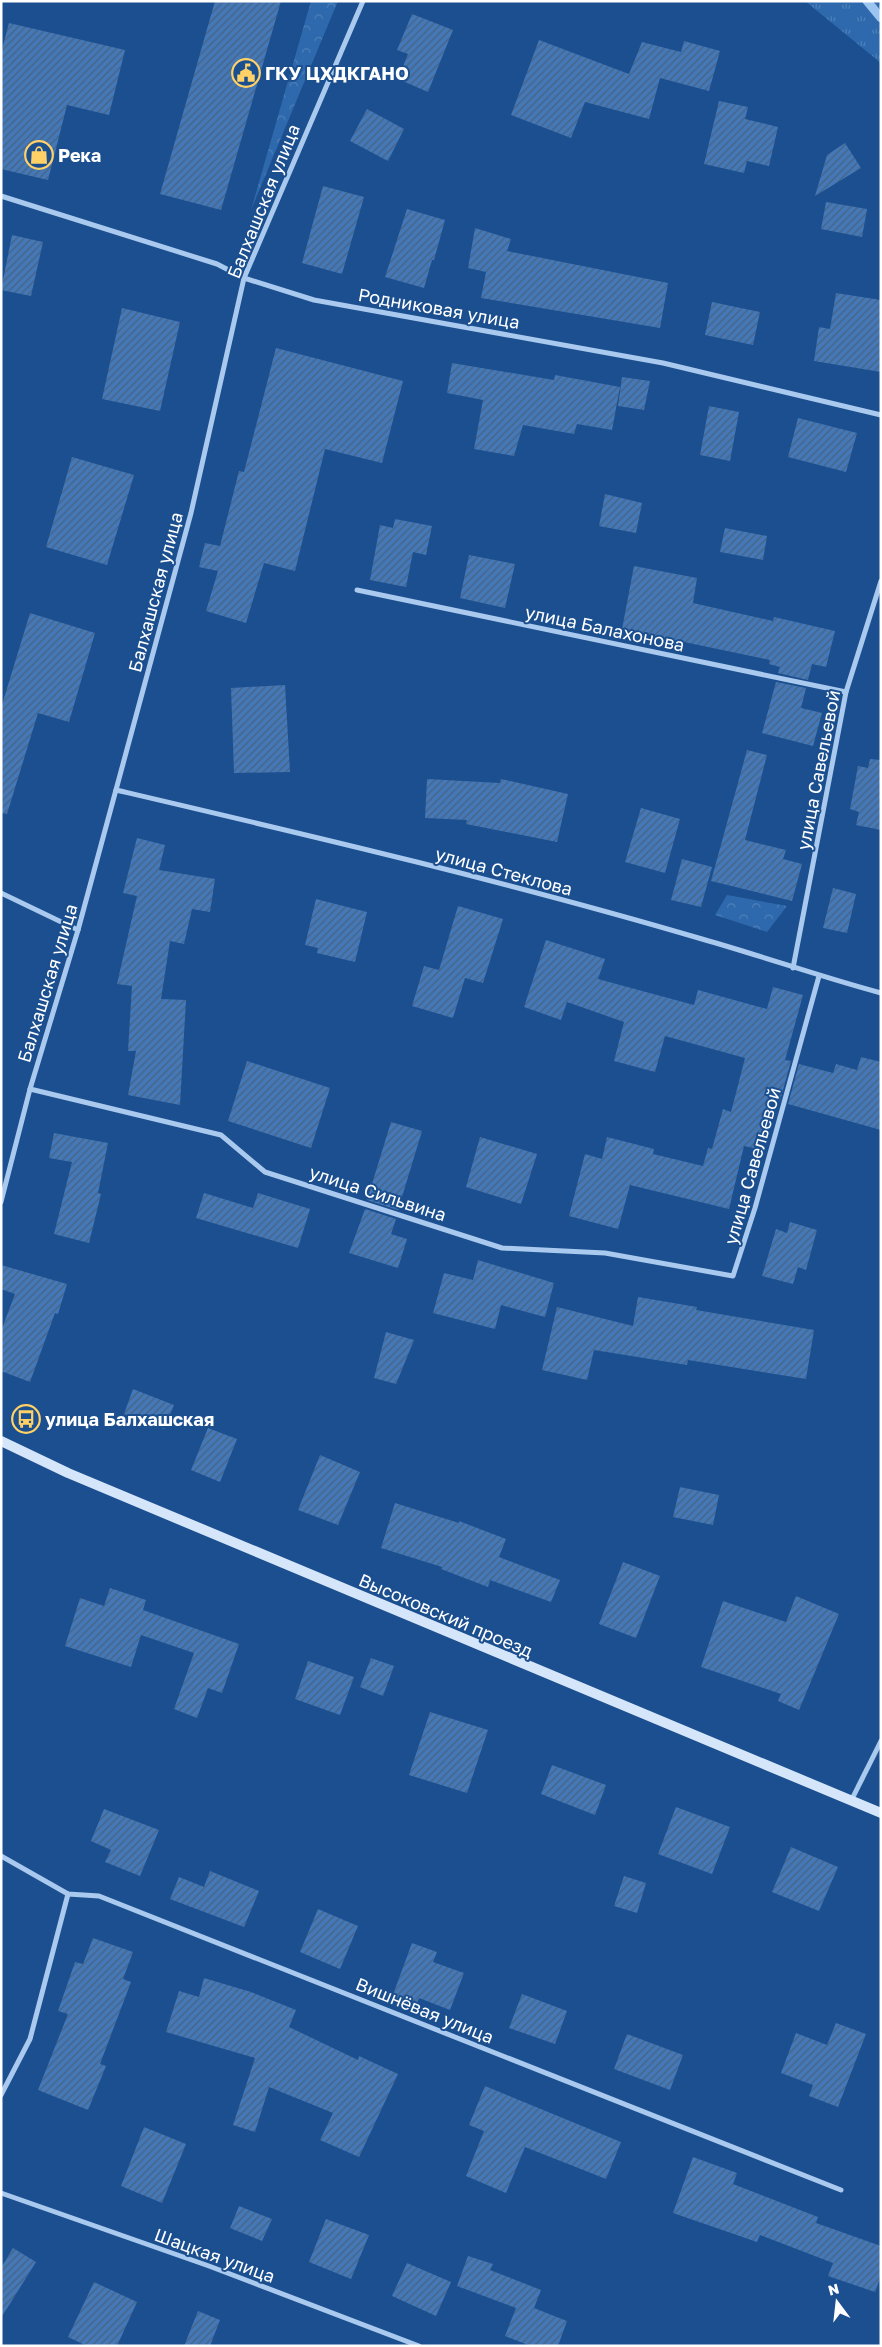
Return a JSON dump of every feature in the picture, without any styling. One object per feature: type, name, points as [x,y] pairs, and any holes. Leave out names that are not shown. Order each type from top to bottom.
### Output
[{"type":"street","name":"Балхашская улица","points":[[1,1202],[30,1089],[78,930],[191,513],[244,278],[363,1]]},
{"type":"street","name":"Родниковая улица","points":[[1,196],[217,264],[244,278],[314,300],[663,363],[881,415]]},
{"type":"street","name":"улица Савельевой","points":[[793,968],[846,692],[881,581]]},
{"type":"street","name":"улица Балахонова","points":[[357,590],[846,692]]},
{"type":"street","name":"улица Стеклова","points":[[116,790],[314,836],[529,892],[703,939],[819,976],[881,993]]},
{"type":"street","points":[[1,893],[78,930]]},
{"type":"street","name":"улица Савельевой","points":[[733,1276],[755,1208],[819,976]]},
{"type":"street","name":"улица Сильвина","points":[[30,1089],[221,1135],[265,1172],[502,1248],[605,1253],[733,1276]]},
{"type":"street","name":"Высоковский проезд","points":[[1,1440],[68,1473],[850,1802],[881,1813]]},
{"type":"street","points":[[850,1802],[881,1741]]},
{"type":"street","name":"Вишнёвая улица","points":[[1,1856],[68,1894],[99,1896],[841,2190]]},
{"type":"street","points":[[1,2095],[30,2039],[68,1894]]},
{"type":"street","name":"Шацкая улица","points":[[1,2193],[209,2266],[419,2346]]},
{"type":"green space","points":[[311,1],[338,1],[251,210]]},
{"type":"green space","points":[[805,1],[881,1],[881,64],[876,59]]},
{"type":"green space","points":[[727,895],[787,906],[767,932],[715,915]]},
{"type":"building","points":[[215,1],[281,1],[221,210],[160,194]]},
{"type":"building","points":[[412,14],[453,30],[428,92],[398,79],[408,54],[397,50]]},
{"type":"building","points":[[9,23],[125,50],[109,115],[67,105],[48,180],[1,169],[1,53]]},
{"type":"building","points":[[539,40],[629,74],[642,42],[681,52],[684,41],[720,51],[709,91],[660,78],[649,119],[585,102],[571,138],[511,115]]},
{"type":"building","points":[[719,101],[748,107],[745,119],[778,127],[769,166],[747,161],[744,173],[704,164]]},
{"type":"building","points":[[367,109],[404,129],[388,161],[350,141]]},
{"type":"building","points":[[845,143],[861,168],[815,196],[827,155]]},
{"type":"building","points":[[323,186],[364,197],[342,274],[302,263]]},
{"type":"building","points":[[826,202],[867,209],[862,237],[821,229]]},
{"type":"building","points":[[407,209],[445,220],[424,288],[385,277]]},
{"type":"building","points":[[475,228],[511,239],[507,251],[668,283],[660,328],[481,298],[486,272],[468,268]]},
{"type":"building","points":[[12,235],[43,242],[31,296],[1,290]]},
{"type":"building","points":[[836,293],[881,300],[881,372],[814,361],[819,327],[830,329]]},
{"type":"building","points":[[712,302],[760,312],[753,345],[705,335]]},
{"type":"building","points":[[122,308],[180,322],[160,411],[102,399]]},
{"type":"building","points":[[276,348],[403,381],[382,463],[325,449],[295,571],[264,563],[246,623],[206,611],[218,571],[199,567],[205,543],[220,546],[239,471],[244,472]]},
{"type":"building","points":[[452,363],[554,380],[555,375],[620,387],[612,430],[577,424],[574,434],[523,425],[514,456],[474,449],[483,400],[447,393]]},
{"type":"building","points":[[622,377],[650,381],[644,410],[618,406]]},
{"type":"building","points":[[709,406],[739,412],[730,461],[700,455]]},
{"type":"building","points":[[798,418],[857,433],[846,472],[788,457]]},
{"type":"building","points":[[72,457],[134,475],[107,565],[46,547]]},
{"type":"building","points":[[605,494],[642,503],[636,533],[599,526]]},
{"type":"building","points":[[395,519],[432,526],[426,555],[413,552],[406,587],[370,580],[380,525],[393,528]]},
{"type":"building","points":[[725,528],[767,536],[763,560],[720,552]]},
{"type":"building","points":[[469,555],[515,564],[505,608],[460,598]]},
{"type":"building","points":[[634,566],[697,578],[693,603],[773,621],[774,617],[835,631],[826,667],[812,664],[808,680],[778,673],[780,667],[769,664],[770,660],[622,629]]},
{"type":"building","points":[[30,613],[95,633],[69,722],[38,713],[7,814],[1,813],[1,708]]},
{"type":"building","points":[[776,682],[806,688],[801,708],[822,713],[813,746],[762,733]]},
{"type":"building","points":[[285,685],[290,772],[234,773],[231,688]]},
{"type":"building","points":[[747,750],[767,755],[745,840],[786,850],[783,859],[802,864],[792,901],[711,881]]},
{"type":"building","points":[[870,759],[881,760],[881,830],[856,825],[859,812],[850,809],[858,766],[868,768]]},
{"type":"building","points":[[427,779],[500,783],[501,779],[568,794],[557,842],[466,824],[467,820],[425,818]]},
{"type":"building","points":[[641,808],[680,819],[665,873],[625,862]]},
{"type":"building","points":[[137,838],[165,845],[159,870],[215,879],[210,912],[192,909],[184,944],[170,941],[161,999],[186,1000],[180,1105],[128,1095],[136,1051],[128,1051],[132,986],[117,984],[137,896],[123,893]]},
{"type":"building","points":[[682,859],[712,867],[701,907],[671,900]]},
{"type":"building","points":[[833,888],[856,894],[847,933],[823,928]]},
{"type":"building","points":[[316,899],[367,912],[355,962],[317,953],[318,948],[305,945]]},
{"type":"building","points":[[458,906],[503,919],[483,983],[465,978],[453,1018],[412,1006],[424,966],[439,970]]},
{"type":"building","points":[[546,940],[605,959],[598,979],[694,1005],[698,990],[767,1009],[773,987],[803,995],[785,1060],[791,1061],[780,1101],[772,1099],[758,1149],[744,1146],[729,1209],[630,1185],[618,1229],[569,1216],[585,1154],[602,1159],[607,1137],[654,1149],[653,1154],[703,1166],[708,1148],[712,1149],[723,1109],[731,1112],[745,1058],[665,1036],[655,1072],[614,1061],[624,1022],[567,1002],[561,1020],[524,1007]]},
{"type":"building","points":[[861,1057],[881,1062],[881,1130],[788,1104],[799,1064],[833,1073],[836,1064],[857,1070]]},
{"type":"building","points":[[247,1061],[330,1088],[311,1148],[228,1121]]},
{"type":"building","points":[[391,1122],[422,1131],[398,1210],[367,1200]]},
{"type":"building","points":[[54,1133],[108,1143],[98,1193],[101,1194],[89,1243],[54,1234],[72,1162],[49,1158]]},
{"type":"building","points":[[480,1137],[537,1154],[521,1204],[466,1187]]},
{"type":"building","points":[[204,1193],[253,1208],[258,1193],[310,1209],[298,1248],[196,1218]]},
{"type":"building","points":[[365,1209],[396,1219],[391,1234],[407,1239],[398,1268],[349,1253]]},
{"type":"building","points":[[790,1222],[817,1230],[806,1270],[798,1267],[793,1284],[762,1276],[776,1229],[787,1233]]},
{"type":"building","points":[[478,1260],[554,1283],[545,1317],[501,1305],[495,1329],[433,1313],[444,1273],[473,1280]]},
{"type":"building","points":[[1,1265],[67,1284],[58,1314],[55,1313],[30,1382],[1,1371],[1,1331],[15,1294],[1,1289]]},
{"type":"building","points":[[638,1297],[697,1307],[696,1310],[814,1330],[806,1379],[688,1360],[687,1365],[594,1350],[587,1380],[542,1370],[557,1307],[633,1326]]},
{"type":"building","points":[[386,1332],[414,1340],[396,1384],[374,1378]]},
{"type":"building","points":[[133,1389],[174,1405],[164,1429],[124,1414]]},
{"type":"building","points":[[208,1428],[237,1439],[220,1482],[191,1470]]},
{"type":"building","points":[[320,1455],[360,1472],[338,1525],[298,1510]]},
{"type":"building","points":[[680,1487],[719,1495],[713,1525],[673,1517]]},
{"type":"building","points":[[395,1503],[459,1523],[459,1521],[506,1539],[499,1557],[560,1580],[551,1602],[490,1580],[488,1587],[441,1569],[442,1567],[381,1548]]},
{"type":"building","points":[[623,1562],[660,1576],[636,1638],[599,1624]]},
{"type":"building","points":[[110,1588],[146,1600],[143,1610],[239,1644],[222,1693],[208,1688],[197,1718],[174,1709],[194,1653],[141,1635],[131,1667],[65,1646],[80,1598],[104,1606]]},
{"type":"building","points":[[796,1596],[839,1614],[799,1710],[778,1701],[781,1694],[701,1667],[723,1601],[786,1622]]},
{"type":"building","points":[[371,1658],[394,1666],[383,1696],[360,1687]]},
{"type":"building","points":[[308,1661],[354,1677],[340,1715],[295,1699]]},
{"type":"building","points":[[430,1712],[488,1730],[467,1793],[409,1775]]},
{"type":"building","points":[[552,1765],[606,1785],[595,1815],[541,1794]]},
{"type":"building","points":[[676,1807],[730,1827],[712,1874],[658,1854]]},
{"type":"building","points":[[104,1809],[159,1830],[140,1876],[105,1862],[111,1850],[91,1841]]},
{"type":"building","points":[[791,1847],[838,1867],[819,1911],[772,1892]]},
{"type":"building","points":[[210,1871],[259,1891],[244,1927],[170,1899],[179,1877],[204,1887]]},
{"type":"building","points":[[624,1876],[646,1883],[637,1913],[614,1906]]},
{"type":"building","points":[[318,1909],[358,1926],[340,1969],[300,1952]]},
{"type":"building","points":[[93,1938],[133,1952],[123,1979],[131,1982],[100,2064],[106,2066],[88,2110],[38,2090],[68,2014],[58,2011],[75,1962],[83,1964]]},
{"type":"building","points":[[412,1943],[437,1952],[433,1962],[464,1973],[450,2010],[419,1998],[415,2009],[391,2000]]},
{"type":"building","points":[[204,1978],[251,1992],[296,2010],[289,2027],[358,2060],[359,2056],[398,2074],[359,2157],[320,2140],[333,2113],[269,2087],[255,2132],[233,2125],[255,2058],[166,2032],[179,1991],[199,1997]]},
{"type":"building","points":[[522,1994],[567,2011],[555,2044],[509,2028]]},
{"type":"building","points":[[836,2023],[866,2034],[838,2107],[809,2096],[813,2085],[781,2073],[796,2033],[827,2045]]},
{"type":"building","points":[[627,2034],[683,2055],[670,2090],[614,2069]]},
{"type":"building","points":[[485,2086],[621,2142],[606,2179],[525,2147],[506,2193],[466,2176],[484,2131],[469,2125]]},
{"type":"building","points":[[144,2127],[186,2144],[162,2203],[121,2186]]},
{"type":"building","points":[[693,2157],[737,2173],[733,2184],[818,2217],[816,2223],[881,2246],[881,2276],[875,2292],[828,2276],[833,2263],[760,2235],[757,2242],[673,2213]]},
{"type":"building","points":[[239,2206],[272,2219],[262,2241],[230,2228]]},
{"type":"building","points":[[326,2219],[369,2235],[351,2279],[309,2262]]},
{"type":"building","points":[[13,2248],[36,2262],[1,2318],[1,2268]]},
{"type":"building","points":[[468,2256],[493,2264],[490,2270],[541,2290],[534,2308],[567,2321],[558,2346],[531,2346],[505,2336],[516,2308],[457,2286]]},
{"type":"building","points":[[407,2263],[451,2282],[436,2316],[392,2296]]},
{"type":"building","points":[[94,2282],[137,2302],[117,2346],[87,2346],[68,2337]]},
{"type":"building","points":[[198,2311],[220,2320],[210,2346],[184,2346]]},
{"type":"waterway","points":[[867,1],[881,18]]},
{"type":"place","name":"ГКУ ЦХДКГАНО","points":[[246,73]]},
{"type":"place","name":"Река","points":[[39,155]]},
{"type":"place","name":"улица Балхашская","points":[[26,1419]]}]
